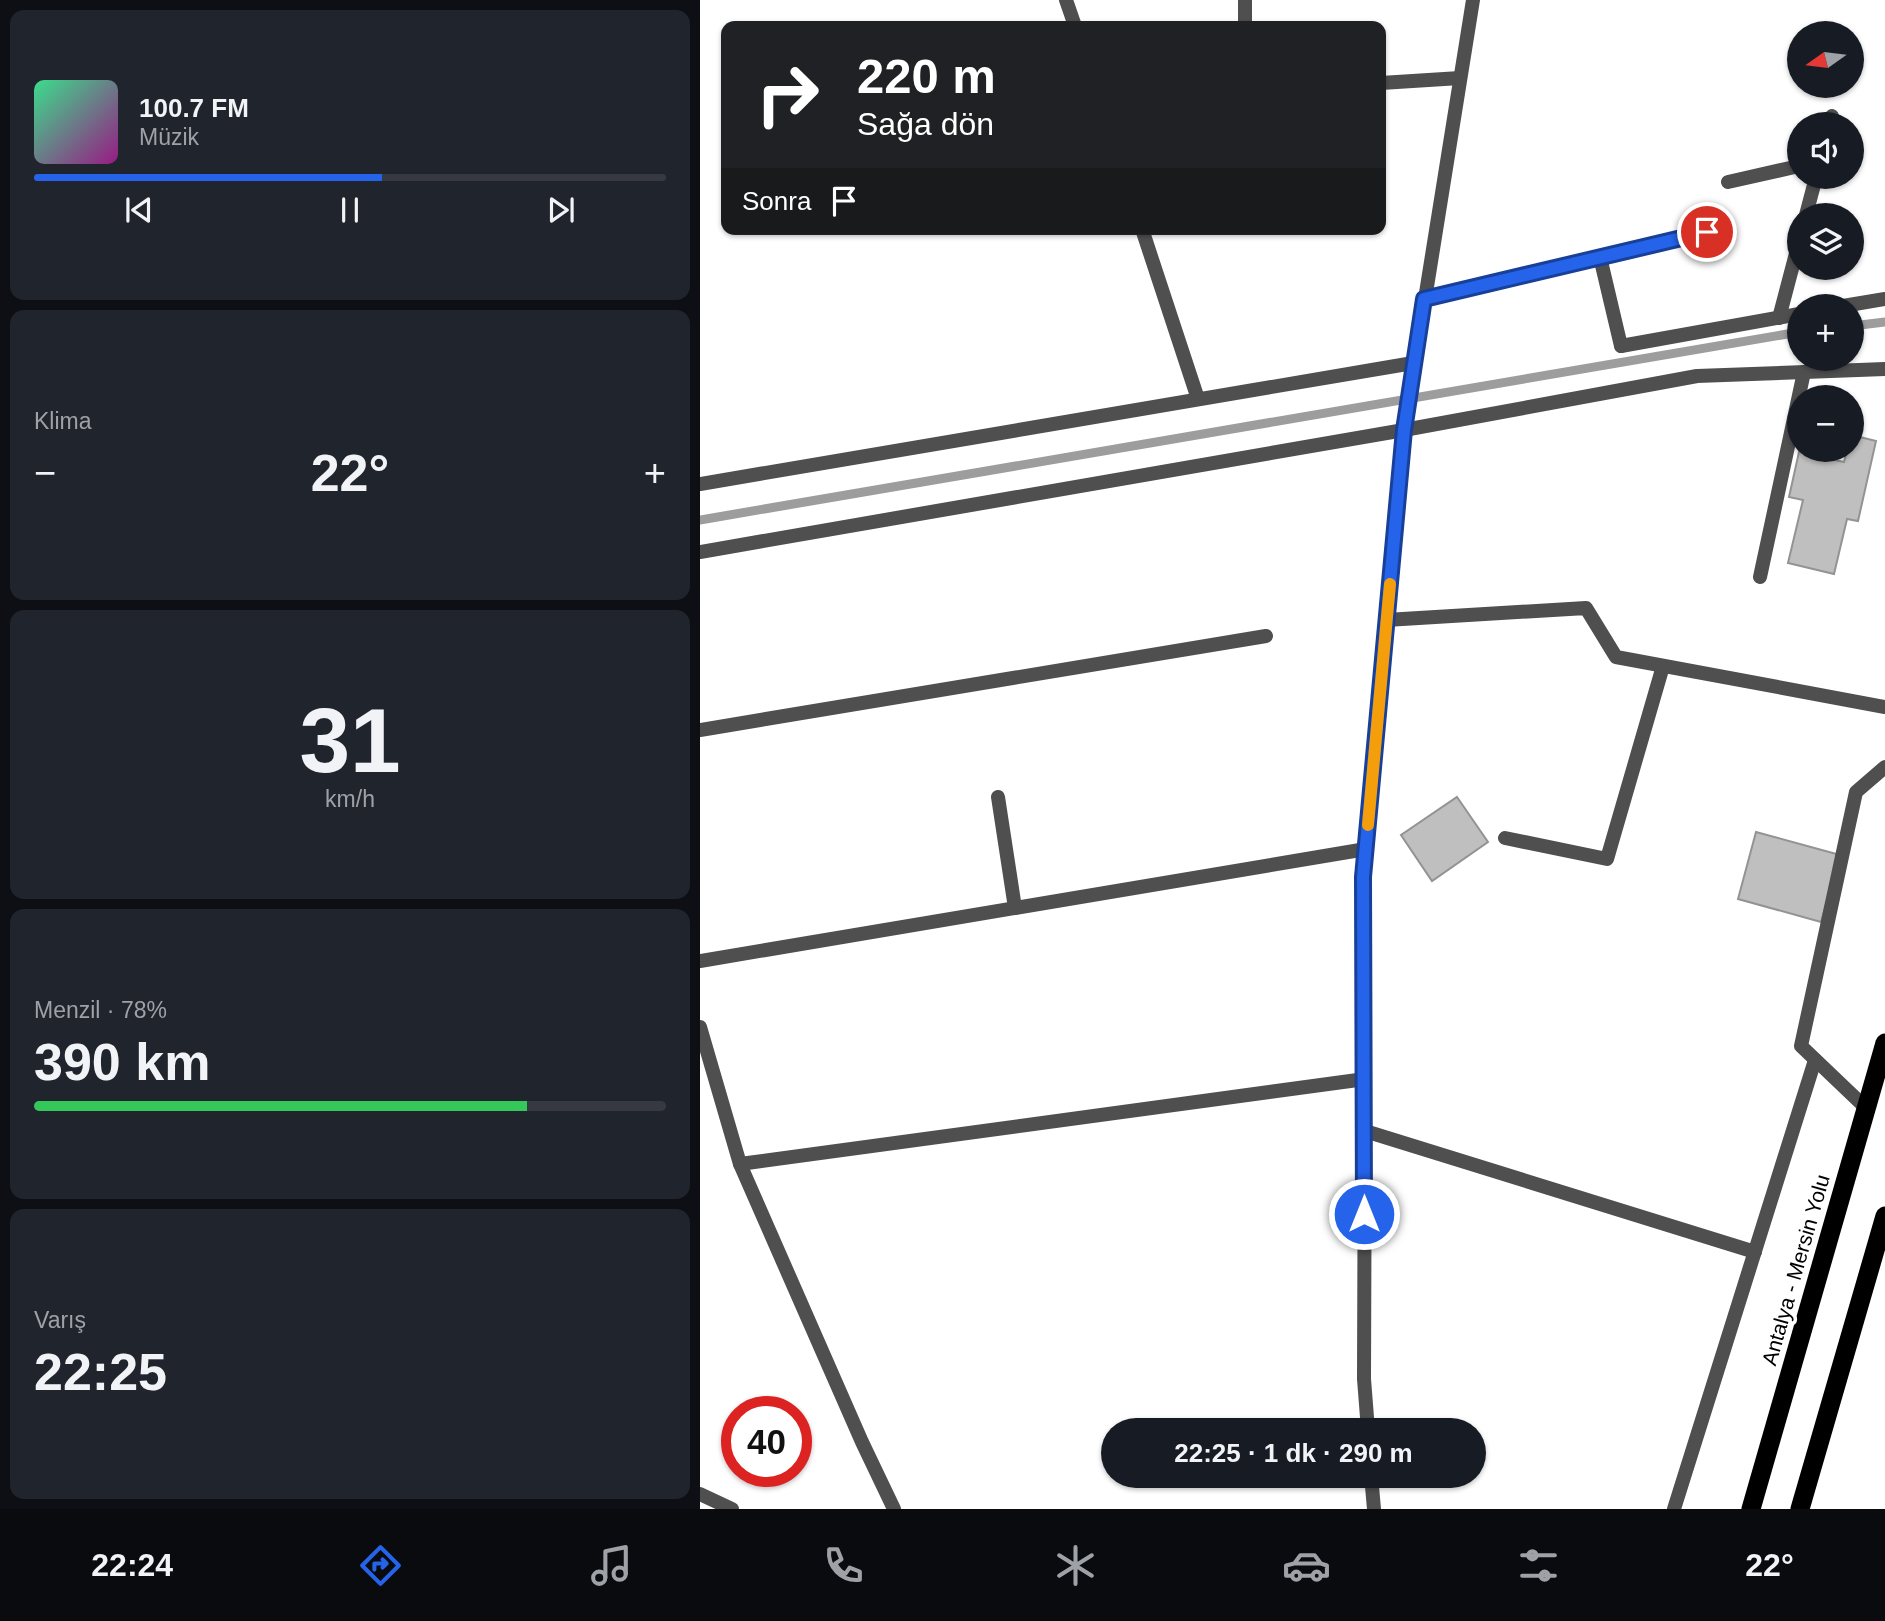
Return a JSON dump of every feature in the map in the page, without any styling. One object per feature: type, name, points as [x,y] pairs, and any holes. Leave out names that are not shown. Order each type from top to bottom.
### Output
[{"type":"highway","name":"Antalya - Mersin Yolu","points":[[1751,1509],[1885,1043]]},
{"type":"highway","points":[[1800,1509],[1885,1216]]},
{"type":"street","points":[[1066,0],[1073,21]]},
{"type":"street","points":[[1245,0],[1245,21]]},
{"type":"street","points":[[1367,1418],[1364,1379],[1363,877],[1404,430],[1473,0]]},
{"type":"street","points":[[1386,83],[1460,78]]},
{"type":"street","points":[[1728,182],[1787,169]]},
{"type":"street","points":[[1424,299],[1707,232]]},
{"type":"street","points":[[1144,235],[1198,400]]},
{"type":"street","points":[[1600,257],[1621,346],[1787,316]]},
{"type":"street","points":[[1779,318],[1789,280]]},
{"type":"street","points":[[1864,302],[1885,299]]},
{"type":"street","points":[[700,484],[1413,363]]},
{"type":"street","points":[[700,552],[1404,430],[1697,376],[1885,369]]},
{"type":"street","points":[[1760,577],[1804,372]]},
{"type":"street","points":[[1387,620],[1586,608],[1616,657],[1885,707]]},
{"type":"street","points":[[700,730],[1266,636]]},
{"type":"street","points":[[1506,838],[1607,859],[1663,666]]},
{"type":"street","points":[[1866,1108],[1801,1046],[1856,792],[1885,767]]},
{"type":"street","points":[[998,797],[1015,908]]},
{"type":"street","points":[[700,961],[1366,849]]},
{"type":"street","points":[[700,1027],[740,1164],[894,1509]]},
{"type":"street","points":[[1674,1509],[1815,1060]]},
{"type":"street","points":[[740,1164],[1365,1079]]},
{"type":"street","points":[[1365,1131],[1755,1252]]},
{"type":"street","points":[[1372,1488],[1374,1509]]},
{"type":"street","points":[[700,1494],[732,1509]]},
{"type":"building","points":[[1864,438],[1876,441],[1858,521],[1847,519],[1834,574],[1788,563],[1803,500],[1789,497],[1797,462],[1864,462]]},
{"type":"building","points":[[1457,797],[1488,842],[1432,881],[1401,835]]},
{"type":"building","points":[[1756,832],[1840,855],[1821,922],[1738,899]]},
{"type":"waterway","points":[[1864,325],[1885,322]]},
{"type":"waterway","points":[[700,520],[1787,334]]},
{"type":"slow traffic","points":[[1368,825],[1390,584]]},
{"type":"route","points":[[1364,1214],[1363,877],[1404,430],[1424,299],[1707,232]]}]
